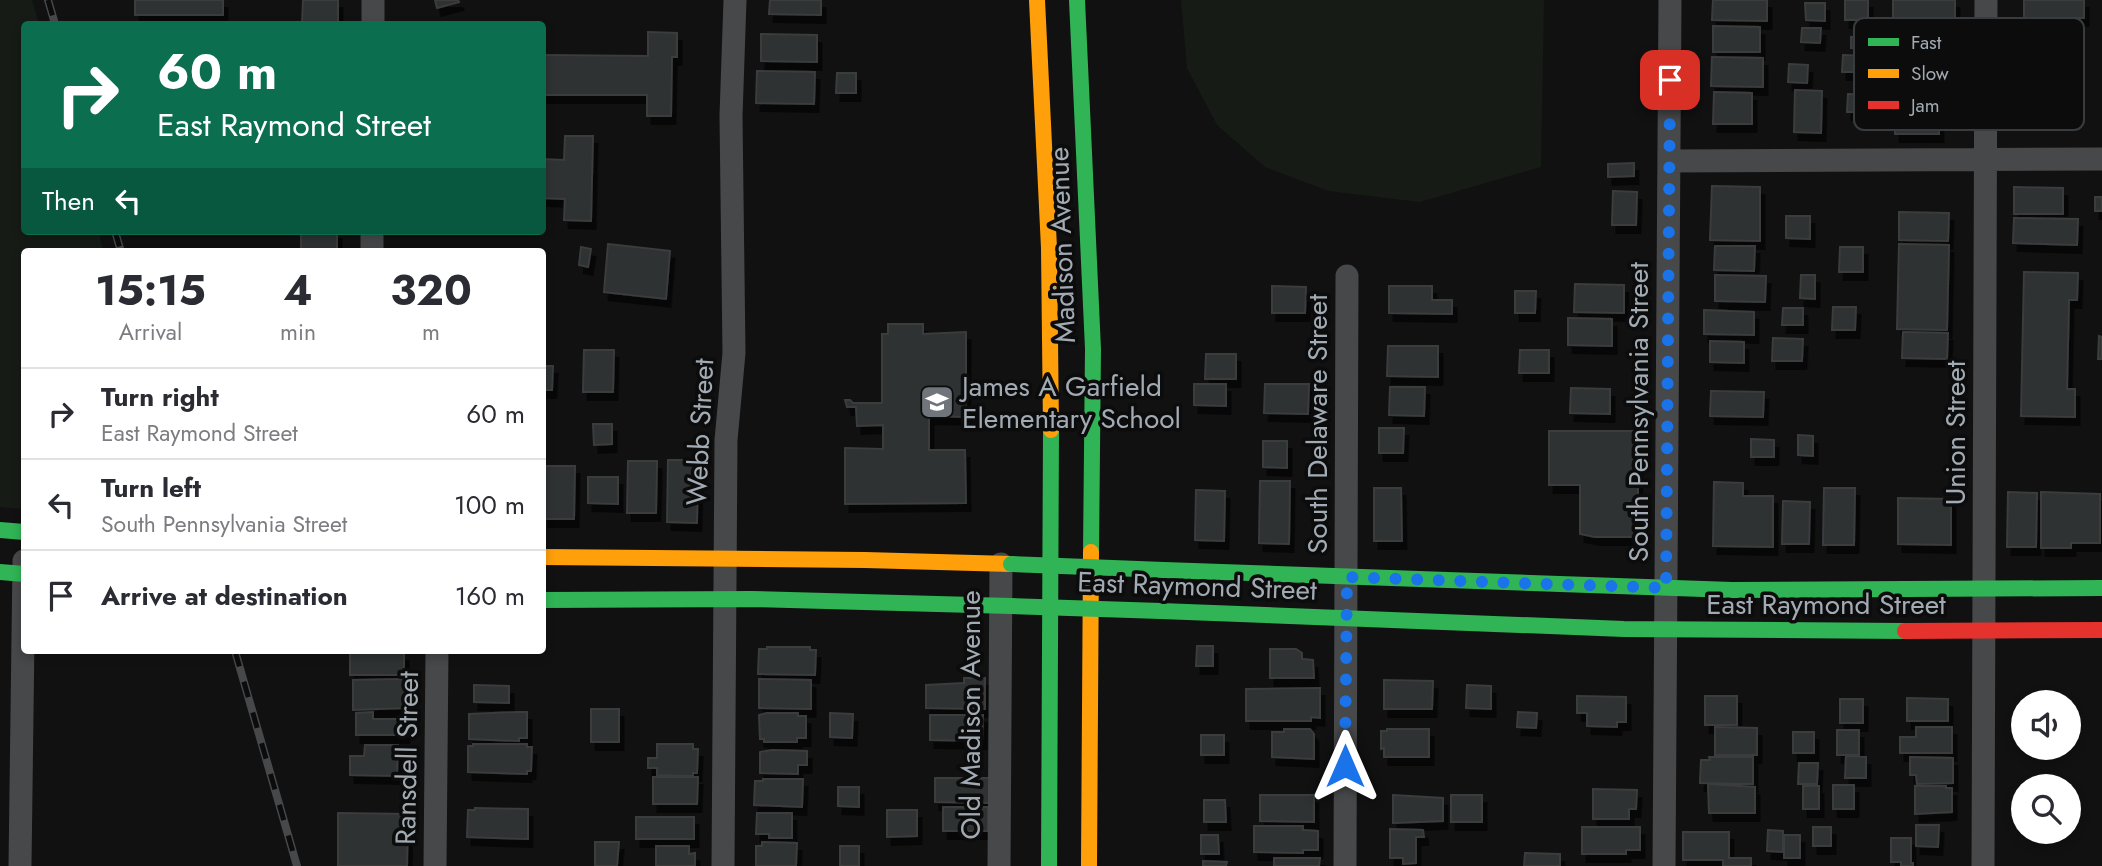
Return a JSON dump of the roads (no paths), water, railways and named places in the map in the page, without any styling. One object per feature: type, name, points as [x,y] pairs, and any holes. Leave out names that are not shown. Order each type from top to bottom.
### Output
[{"type":"main road","name":"Madison Avenue","points":[[1037,0],[1049,248],[1049,866]]},
{"type":"main road","name":"Madison Avenue","points":[[1077,0],[1093,349],[1089,866]]},
{"type":"main road","points":[[0,530],[21,532]]},
{"type":"main road","name":"East Raymond Street","points":[[546,557],[1006,564],[1666,588],[2102,589]]},
{"type":"main road","points":[[0,572],[21,574]]},
{"type":"main road","name":"East Raymond Street","points":[[546,600],[725,599],[1006,606],[1816,632],[2102,630]]},
{"type":"street","points":[[373,0],[373,21]]},
{"type":"street","name":"Webb Street","points":[[723,866],[726,440],[734,353],[731,116],[735,0]]},
{"type":"street","name":"South Pennsylvania Street","points":[[1664,866],[1670,0]]},
{"type":"street","name":"Union Street","points":[[1986,0],[1986,18]]},
{"type":"street","name":"Union Street","points":[[1983,866],[1986,130]]},
{"type":"street","points":[[1669,161],[2102,159]]},
{"type":"street","name":"South Delaware Street","points":[[1345,866],[1347,275]]},
{"type":"street","name":"Old Madison Avenue","points":[[999,866],[1006,564]]},
{"type":"street","points":[[20,866],[23,654]]},
{"type":"street","name":"Ransdell Street","points":[[435,866],[438,654]]},
{"type":"railway","points":[[48,0],[54,21]]},
{"type":"railway","points":[[116,235],[120,248]]},
{"type":"railway","points":[[236,654],[297,866]]},
{"type":"place","name":"James A Garfield Elementary School","points":[[937,402]]}]
